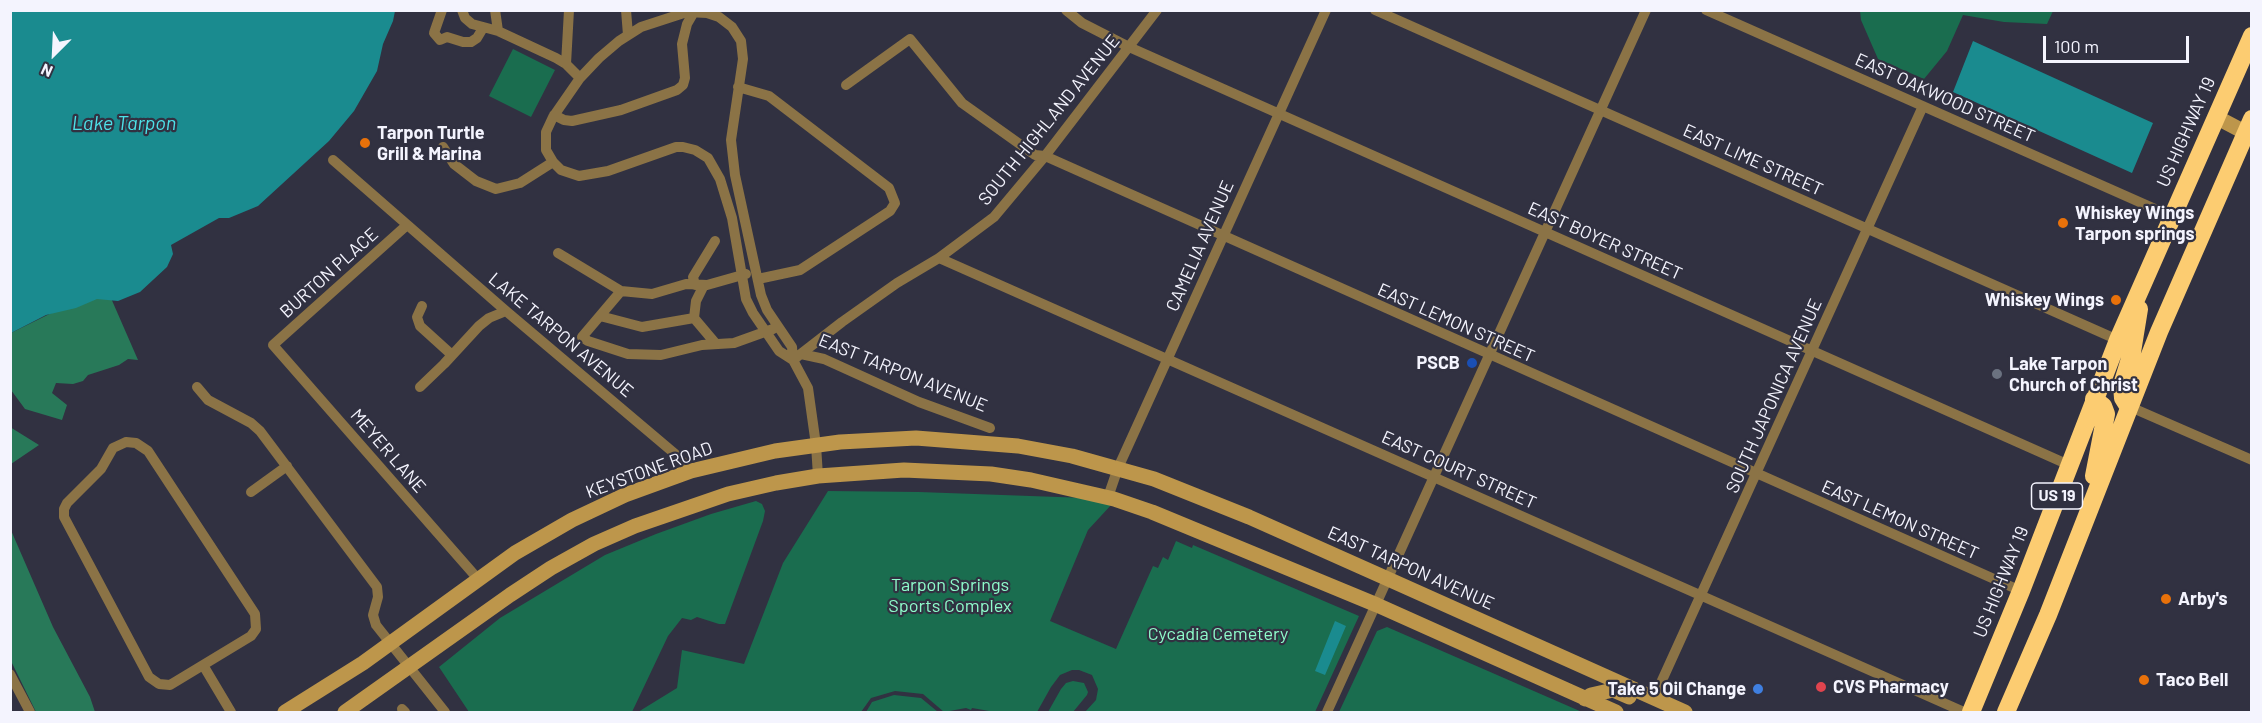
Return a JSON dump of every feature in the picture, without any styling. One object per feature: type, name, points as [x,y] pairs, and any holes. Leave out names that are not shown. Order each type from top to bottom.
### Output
[{"type":"highway","name":"US HIGHWAY 19","points":[[1971,712],[2021,591],[2118,340],[2252,36]]},
{"type":"highway","name":"US 19","points":[[2006,712],[2048,615],[2128,406],[2201,233],[2249,129]]},
{"type":"highway","points":[[2128,406],[2123,398],[2122,386],[2132,352],[2143,280]]},
{"type":"highway","points":[[2088,513],[2098,445],[2105,422],[2103,406],[2094,399]]},
{"type":"main road","points":[[2216,117],[2249,129]]},
{"type":"main road","name":"KEYSTONE ROAD","points":[[285,712],[390,643],[515,553],[572,520],[625,495],[691,471],[775,451],[816,444],[868,440],[944,439],[1018,446],[1118,468]]},
{"type":"main road","name":"EAST TARPON AVENUE","points":[[1118,468],[1191,493],[1682,711]]},
{"type":"main road","points":[[345,712],[510,595],[551,568],[594,544],[653,519],[728,494],[818,476],[904,470],[957,472],[1031,480],[1108,498],[1190,527],[1377,605],[1616,712]]},
{"type":"main road","points":[[1585,699],[1590,695],[1613,690],[1662,711],[1682,711]]},
{"type":"street","points":[[442,10],[434,33],[440,40],[447,37],[471,42],[477,38],[483,28]]},
{"type":"street","points":[[448,10],[464,14],[483,28],[498,31],[566,64],[580,78]]},
{"type":"street","points":[[495,10],[498,31]]},
{"type":"street","points":[[566,64],[569,10]]},
{"type":"street","points":[[626,10],[628,35]]},
{"type":"street","name":"EAST BOYER STREET","points":[[1066,10],[1082,23],[1129,47],[2069,465]]},
{"type":"street","name":"SOUTH HIGHLAND AVENUE","points":[[797,357],[888,290],[939,258],[994,217],[1045,156],[1157,10]]},
{"type":"street","name":"CAMELIA AVENUE","points":[[1108,498],[1118,468],[1326,10]]},
{"type":"street","name":"EAST LIME STREET","points":[[1375,10],[2118,340]]},
{"type":"street","points":[[1327,712],[1646,10]]},
{"type":"street","name":"EAST OAKWOOD STREET","points":[[1706,10],[2171,216]]},
{"type":"street","points":[[554,115],[572,121],[621,110],[677,90],[683,85],[685,78],[682,44],[687,24],[694,12]]},
{"type":"street","points":[[797,357],[779,351],[746,299],[730,214],[720,179],[708,158],[695,150],[682,147],[669,149],[614,169],[586,176],[566,173],[553,162],[546,150],[546,137],[554,115],[580,78],[606,52],[628,35],[648,24],[694,12],[707,13],[719,17],[732,27],[739,37],[743,56],[731,140],[735,175],[750,238],[760,295],[792,347],[797,357],[808,388],[818,476]]},
{"type":"street","name":"EAST LEMON STREET","points":[[846,85],[910,39],[962,103],[1031,153],[1045,156],[1489,356],[2021,591]]},
{"type":"street","points":[[558,253],[621,291],[652,294],[686,284],[699,285],[742,275],[800,270],[890,212],[895,203],[889,188],[768,96],[738,87]]},
{"type":"street","name":"SOUTH JAPONICA AVENUE","points":[[1654,698],[1923,106]]},
{"type":"street","points":[[443,147],[454,164],[476,181],[496,189],[520,183],[553,162]]},
{"type":"street","name":"LAKE TARPON AVENUE","points":[[333,160],[674,453],[691,471]]},
{"type":"street","points":[[720,179],[735,175]]},
{"type":"street","points":[[730,214],[743,210]]},
{"type":"street","name":"BURTON PLACE","points":[[273,345],[408,225]]},
{"type":"street","points":[[737,242],[750,238]]},
{"type":"street","points":[[715,242],[693,277],[699,285],[694,318],[716,344]]},
{"type":"street","name":"EAST COURT STREET","points":[[939,258],[1964,712]]},
{"type":"street","points":[[621,291],[582,337],[628,354],[661,355],[702,345],[734,343],[767,332],[778,325]]},
{"type":"street","points":[[422,306],[417,317],[420,326],[452,355]]},
{"type":"street","points":[[420,387],[479,326],[506,310]]},
{"type":"street","points":[[600,316],[642,327],[694,318]]},
{"type":"street","name":"MEYER LANE","points":[[273,345],[478,579]]},
{"type":"street","name":"EAST TARPON AVENUE","points":[[797,357],[824,359],[919,402],[990,428]]},
{"type":"street","points":[[197,387],[208,400],[254,425],[286,466],[377,587],[374,621],[445,712]]},
{"type":"street","points":[[2128,406],[2252,460]]},
{"type":"street","points":[[132,442],[148,451],[254,611],[256,626],[254,634],[203,665],[170,685],[162,685],[153,681],[66,524],[64,513],[67,503],[101,469],[113,448],[119,444],[132,442]]},
{"type":"street","points":[[251,492],[286,466]]},
{"type":"street","points":[[203,665],[231,712]]},
{"type":"street","points":[[10,674],[30,712]]},
{"type":"green space","points":[[1860,10],[2053,11],[2047,24],[2004,22],[1963,15],[1947,51],[1924,79],[1878,59],[1861,20]]},
{"type":"green space","points":[[513,49],[555,70],[531,117],[489,96]]},
{"type":"green space","name":"Tarpon Springs Sports Complex","points":[[828,491],[1086,498],[1112,504],[1088,530],[1050,621],[1116,649],[1153,566],[1158,568],[1163,557],[1168,560],[1176,541],[1192,548],[1193,545],[1359,616],[1315,712],[1085,712],[1096,700],[1098,689],[1092,675],[1072,670],[1060,675],[1037,712],[995,712],[966,708],[944,712],[923,694],[895,691],[871,698],[861,712],[638,712],[677,688],[682,650],[744,664],[783,563]]},
{"type":"green space","points":[[756,501],[762,504],[765,511],[763,521],[725,624],[697,617],[691,620],[682,618],[668,636],[632,712],[469,712],[439,667],[500,618],[605,555],[711,514]]},
{"type":"green space","points":[[1387,627],[1582,712],[1339,712],[1377,631]]},
{"type":"green space","points":[[1073,681],[1084,683],[1087,695],[1073,712],[1048,712],[1061,689],[1066,683]]},
{"type":"green space","points":[[894,695],[921,698],[938,712],[866,712],[872,702]]},
{"type":"shaded area","points":[[107,289],[138,360],[128,359],[119,365],[88,375],[83,381],[73,384],[56,383],[52,393],[67,405],[62,420],[25,409],[11,390],[11,333],[92,293]]},
{"type":"shaded area","points":[[10,427],[39,445],[11,464],[10,464]]},
{"type":"shaded area","points":[[10,528],[53,627],[90,697],[95,712],[36,712],[11,661]]},
{"type":"water","name":"Lake Tarpon","points":[[11,10],[395,11],[383,44],[377,71],[354,111],[329,141],[258,206],[229,218],[219,218],[171,245],[173,254],[167,267],[140,292],[118,301],[97,299],[76,308],[46,315],[11,333]]},
{"type":"water","points":[[1973,41],[2153,123],[2132,173],[1953,92]]},
{"type":"water","points":[[1335,621],[1346,626],[1325,675],[1315,671]]},
{"type":"place","name":"Tarpon Turtle Grill & Marina","points":[[365,143]]},
{"type":"place","name":"Whiskey Wings Tarpon springs","points":[[2063,223]]},
{"type":"place","name":"Whiskey Wings","points":[[2116,300]]},
{"type":"place","name":"PSCB","points":[[1472,363]]},
{"type":"place","name":"Lake Tarpon Church of Christ","points":[[1997,374]]},
{"type":"place","name":"Arby's","points":[[2166,599]]},
{"type":"place","name":"Taco Bell","points":[[2144,680]]},
{"type":"place","name":"CVS Pharmacy","points":[[1821,687]]},
{"type":"place","name":"Take 5 Oil Change","points":[[1758,689]]},
{"type":"park label","name":"Cycadia Cemetery","points":[[1218,634]]}]
